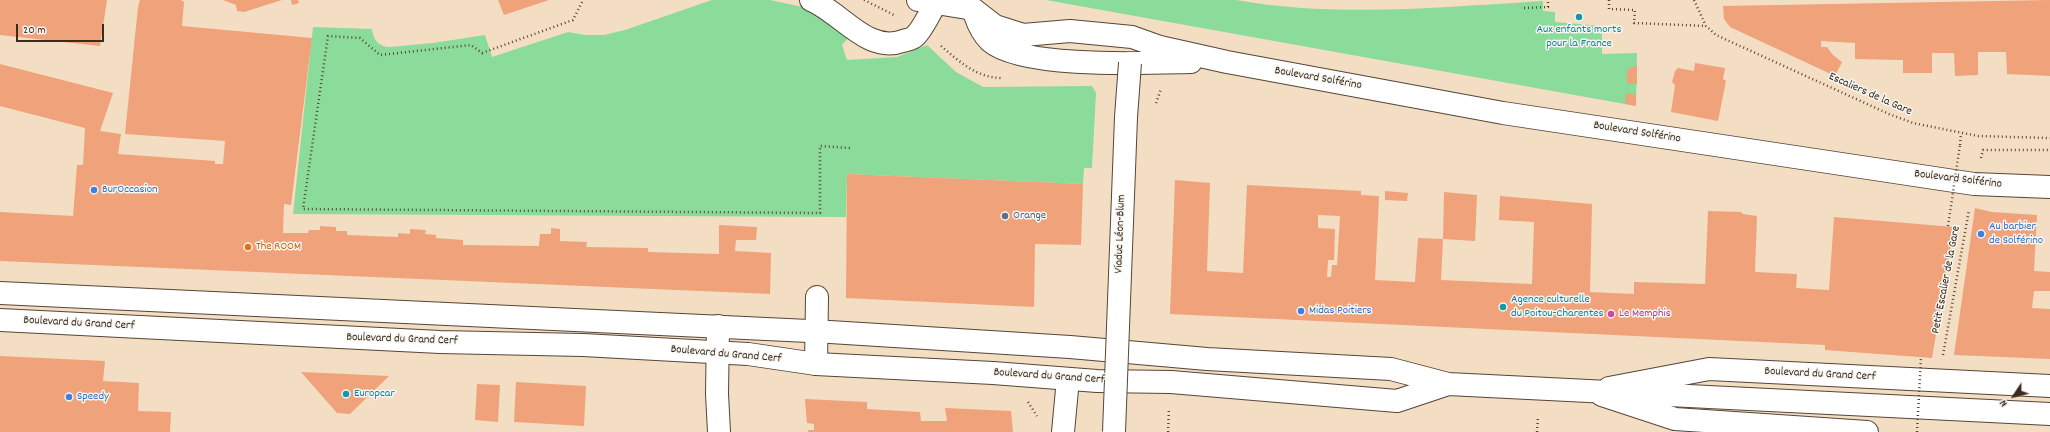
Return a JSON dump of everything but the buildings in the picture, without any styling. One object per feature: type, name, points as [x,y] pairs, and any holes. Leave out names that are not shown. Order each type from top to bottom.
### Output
[{"type":"main road","points":[[811,0],[822,4],[868,38],[882,44],[895,44],[914,38],[927,2]]},
{"type":"main road","name":"Boulevard Solférino","points":[[927,2],[974,4],[995,26],[1023,35],[1070,31],[1132,37],[1160,47],[1227,62],[1511,114],[1974,184],[2050,187]]},
{"type":"main road","name":"Boulevard Solférino","points":[[974,4],[978,25],[990,41],[1011,52],[1034,58],[1130,63],[1227,62]]},
{"type":"main road","name":"Viaduc Léon-Blum","points":[[1114,432],[1126,117],[1132,37]]},
{"type":"main road","name":"Boulevard du Grand Cerf","points":[[0,293],[816,331],[1070,347],[1207,359],[1391,369],[1448,384],[2050,414]]},
{"type":"main road","points":[[816,364],[817,297]]},
{"type":"main road","name":"Boulevard du Grand Cerf","points":[[0,320],[432,341],[583,345],[748,354],[816,364],[993,373],[1097,381],[1170,382],[1397,401],[1448,384]]},
{"type":"main road","points":[[718,326],[717,394],[719,432]]},
{"type":"main road","name":"Boulevard du Grand Cerf","points":[[1592,391],[1709,369],[2050,386]]},
{"type":"main road","points":[[1063,432],[1068,379]]},
{"type":"main road","name":"Boulevard du Grand Cerf","points":[[1592,391],[1675,419],[1867,432]]},
{"type":"path","points":[[864,0],[880,8]]},
{"type":"path","points":[[1524,8],[1548,7],[1548,0]]},
{"type":"path","points":[[1609,0],[1609,9],[1635,10],[1634,23],[1706,26],[1694,0]]},
{"type":"path","points":[[582,2],[572,20],[482,53],[471,45],[380,55],[360,38],[328,36],[303,209],[820,213],[820,146],[850,148]]},
{"type":"path","name":"Escaliers de la Gare","points":[[1706,26],[1716,35],[1901,119],[1978,136],[2050,138]]},
{"type":"path","points":[[1948,226],[1961,133]]},
{"type":"path","points":[[1983,150],[2050,150]]},
{"type":"path","name":"Petit Escalier de la Gare","points":[[1943,353],[1969,210]]},
{"type":"path","points":[[1917,432],[1921,357]]},
{"type":"green space","points":[[712,0],[770,0],[816,10],[849,37],[842,45],[847,60],[897,57],[927,45],[956,72],[983,87],[1092,86],[1096,93],[1092,168],[1084,168],[1083,184],[847,174],[846,217],[293,214],[313,27],[372,29],[375,40],[386,47],[433,43],[485,35],[492,57],[568,32],[585,35],[604,35],[625,30]]},
{"type":"green space","points":[[1046,0],[1236,0],[1313,9],[1351,10],[1390,10],[1543,1],[1543,11],[1555,12],[1555,22],[1602,26],[1602,54],[1637,53],[1636,106]]},
{"type":"place","name":"Aux enfants morts pour la France","points":[[1579,17]]},
{"type":"place","name":"BurOccasion","points":[[94,190]]},
{"type":"place","name":"Orange","points":[[1005,216]]},
{"type":"place","name":"Au barbier de Solférino","points":[[1981,234]]},
{"type":"place","name":"The ROOM","points":[[248,247]]},
{"type":"place","name":"Agence culturelle du Poitou-Charentes","points":[[1503,307]]},
{"type":"place","name":"Midas Poitiers","points":[[1301,311]]},
{"type":"place","name":"Le Memphis","points":[[1611,314]]},
{"type":"place","name":"Europcar","points":[[346,394]]},
{"type":"place","name":"Speedy","points":[[69,397]]}]
